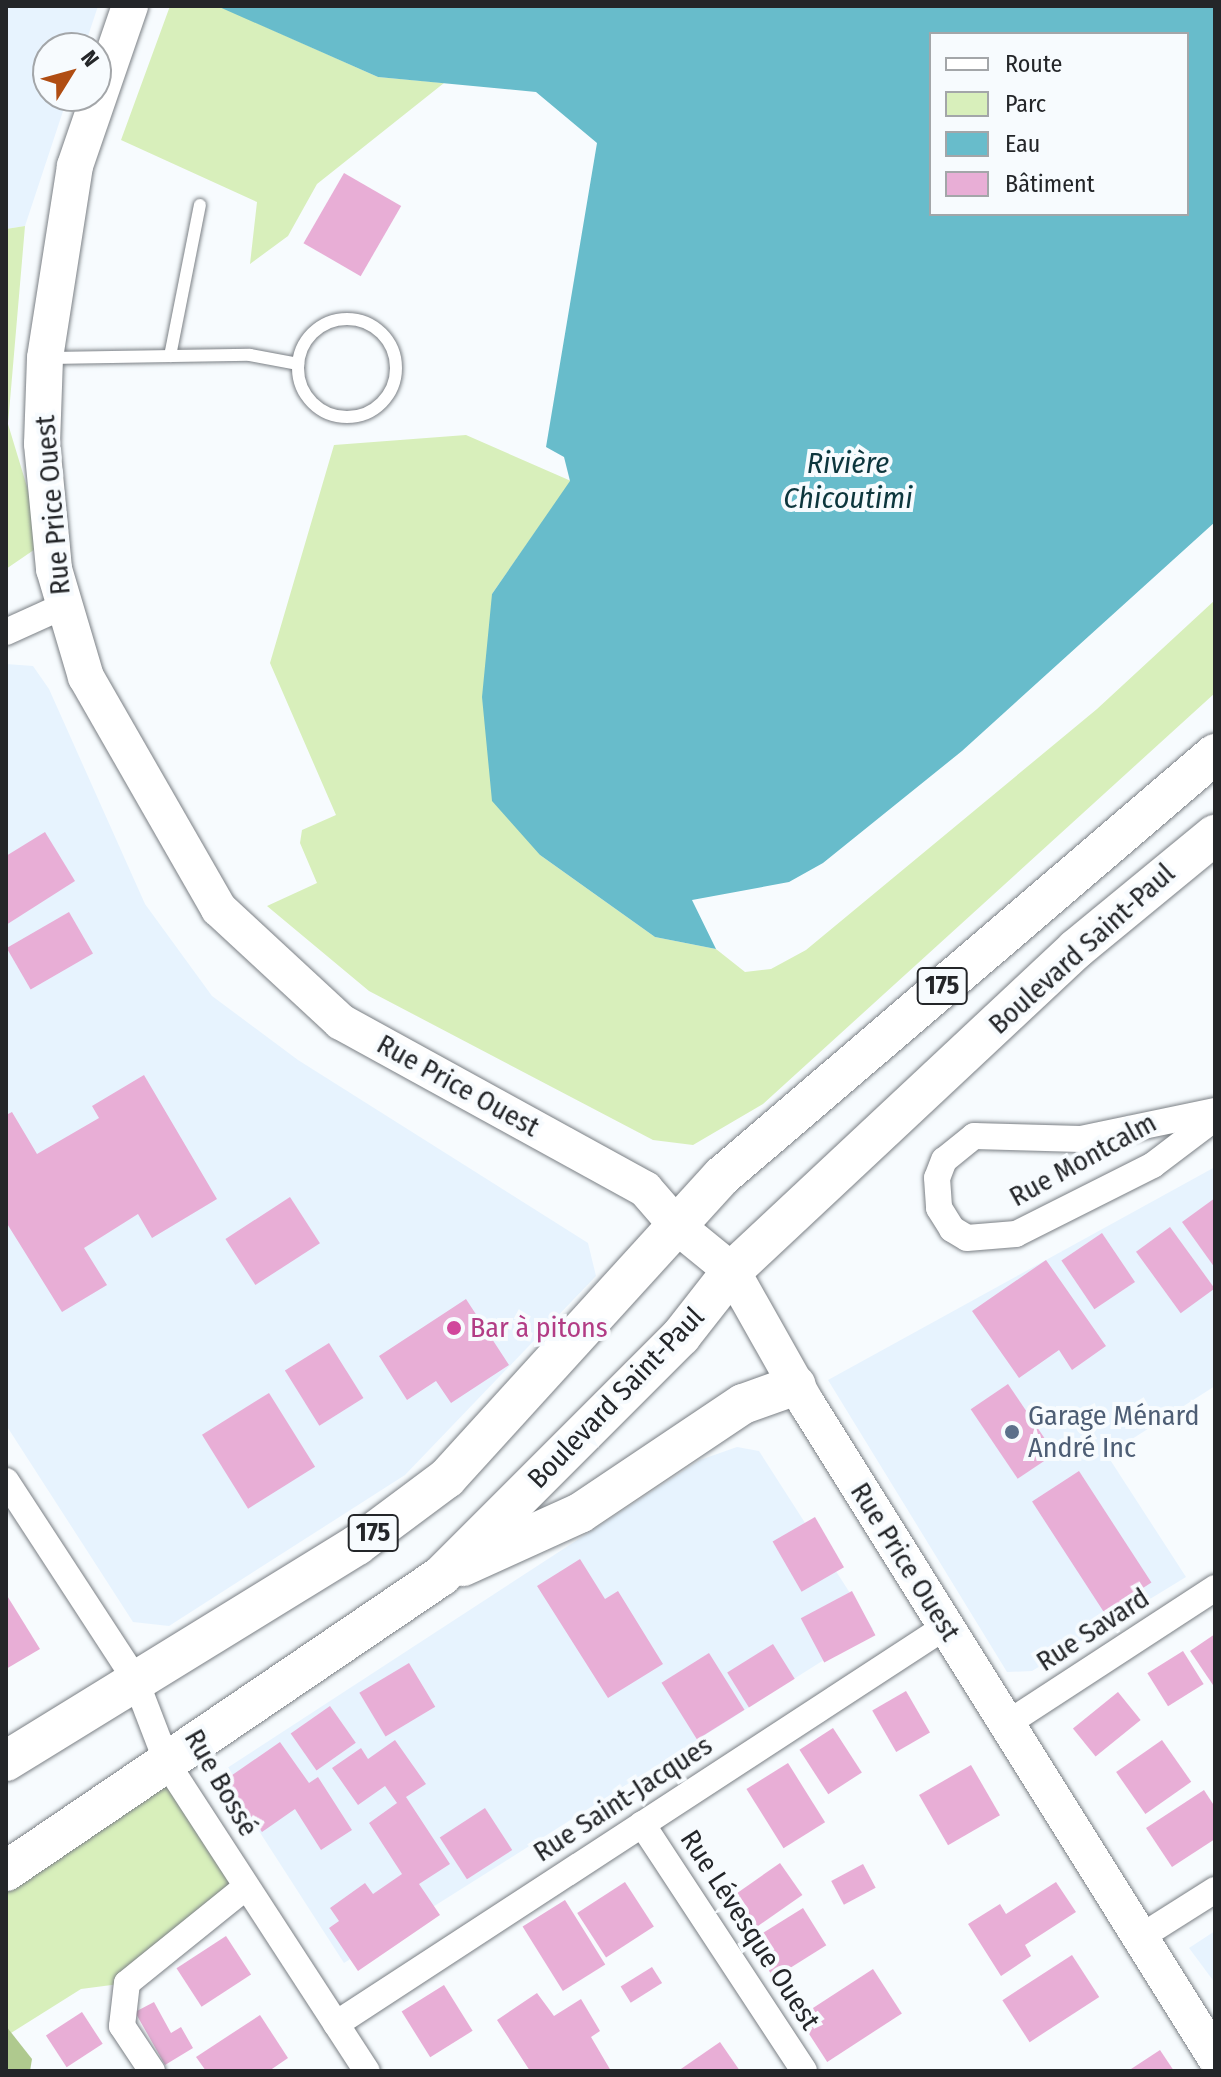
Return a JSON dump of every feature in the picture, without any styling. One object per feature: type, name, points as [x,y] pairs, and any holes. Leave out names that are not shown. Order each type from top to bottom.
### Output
[{"type":"main road","name":"175","points":[[6,1761],[357,1545],[447,1478],[722,1176],[1215,754]]},
{"type":"main road","name":"Boulevard Saint-Paul","points":[[6,1871],[168,1765],[441,1576],[681,1336],[732,1271],[1076,949],[1215,835]]},
{"type":"main road","points":[[441,1576],[580,1513],[743,1404],[796,1385]]},
{"type":"street","name":"Rue Price Ouest","points":[[130,6],[75,166],[45,358],[42,444],[61,607],[92,689],[219,909],[341,1022],[645,1189],[678,1227],[732,1271],[796,1385],[1005,1725],[1215,2057]]},
{"type":"street","points":[[6,632],[61,607]]},
{"type":"street","name":"Rue Montcalm","points":[[1215,1111],[1081,1139],[974,1136],[944,1160],[937,1178],[939,1208],[952,1229],[967,1238],[1016,1234],[1153,1165],[1215,1118]]},
{"type":"street","name":"Rue Bossé","points":[[6,1481],[135,1679],[168,1765],[367,2071]]},
{"type":"street","name":"Rue Savard","points":[[1005,1725],[1215,1588]]},
{"type":"street","name":"Rue Saint-Jacques","points":[[336,2024],[945,1627]]},
{"type":"street","name":"Rue Lévesque Ouest","points":[[642,1824],[804,2071]]},
{"type":"street","points":[[152,2071],[122,2026],[127,1983],[246,1887]]},
{"type":"street","points":[[1139,1938],[1215,1890]]},
{"type":"lane","points":[[170,356],[200,205]]},
{"type":"lane","points":[[353,319],[381,332],[396,374],[381,403],[350,417],[319,408],[307,396],[298,364],[311,334],[353,319]]},
{"type":"lane","points":[[45,358],[250,355],[298,364]]},
{"type":"shaded area","points":[[6,6],[98,6],[89,32],[32,32],[32,112],[63,112],[25,226],[6,229]]},
{"type":"shaded area","points":[[6,664],[33,666],[49,689],[145,904],[212,996],[298,1060],[588,1243],[596,1276],[405,1475],[169,1626],[133,1622],[6,1425]]},
{"type":"shaded area","points":[[1215,1167],[1215,1386],[1107,1455],[1186,1577],[1032,1671],[1007,1672],[828,1380]]},
{"type":"shaded area","points":[[737,1447],[759,1451],[873,1629],[344,1963],[221,1772],[700,1460]]},
{"type":"shaded area","points":[[1215,1931],[1215,1983],[1189,1948]]},
{"type":"green space","points":[[170,6],[219,6],[378,77],[444,83],[317,184],[288,236],[250,264],[257,202],[121,140]]},
{"type":"green space","points":[[25,226],[8,424],[44,543],[6,569],[6,229]]},
{"type":"green space","points":[[466,435],[571,481],[492,594],[540,855],[655,937],[716,949],[745,972],[771,969],[806,950],[1097,709],[1215,600],[1215,693],[763,1104],[693,1145],[653,1140],[369,991],[267,906],[317,883],[300,843],[302,830],[336,815],[270,663],[334,445]]},
{"type":"green space","points":[[168,1765],[246,1887],[127,1983],[81,1989],[11,2033],[6,2026],[6,1871]]},
{"type":"green space","points":[[6,2026],[32,2059],[30,2071],[6,2071]]},
{"type":"water","name":"Rivière Chicoutimi","points":[[217,6],[1215,6],[1215,522],[962,751],[823,863],[789,882],[692,900],[716,949],[655,937],[540,855],[492,801],[482,697],[492,594],[570,481],[564,457],[546,447],[597,143],[536,92],[378,77]]},
{"type":"building","points":[[344,173],[401,206],[361,276],[304,243]]},
{"type":"building","points":[[45,832],[75,881],[6,925],[6,856]]},
{"type":"building","points":[[69,912],[93,954],[31,990],[7,948]]},
{"type":"building","points":[[144,1075],[217,1199],[152,1238],[138,1214],[84,1248],[107,1285],[62,1312],[6,1222],[6,1115],[12,1112],[37,1154],[99,1118],[92,1106]]},
{"type":"building","points":[[290,1197],[320,1243],[255,1285],[225,1239]]},
{"type":"building","points":[[1215,1198],[1215,1268],[1182,1222]]},
{"type":"building","points":[[1170,1227],[1215,1288],[1181,1313],[1136,1252]]},
{"type":"building","points":[[1102,1233],[1135,1282],[1094,1309],[1061,1260]]},
{"type":"building","points":[[1046,1260],[1106,1346],[1072,1370],[1059,1350],[1019,1378],[972,1311]]},
{"type":"building","name":"Bar à pitons","points":[[466,1299],[509,1365],[451,1403],[436,1381],[407,1400],[379,1356]]},
{"type":"building","points":[[329,1343],[363,1398],[319,1426],[285,1371]]},
{"type":"building","name":"Garage Ménard André Inc","points":[[1008,1384],[1055,1454],[1018,1479],[971,1409]]},
{"type":"building","points":[[269,1393],[315,1467],[248,1509],[202,1435]]},
{"type":"building","points":[[1079,1471],[1151,1583],[1104,1613],[1032,1501]]},
{"type":"building","points":[[815,1517],[844,1567],[802,1592],[773,1542]]},
{"type":"building","points":[[580,1559],[605,1599],[618,1591],[663,1664],[608,1698],[537,1586]]},
{"type":"building","points":[[852,1591],[875,1635],[824,1662],[801,1618]]},
{"type":"building","points":[[6,1594],[40,1649],[6,1669]]},
{"type":"building","points":[[1215,1634],[1215,1688],[1190,1651]]},
{"type":"building","points":[[773,1644],[795,1679],[749,1707],[727,1673]]},
{"type":"building","points":[[1183,1651],[1204,1684],[1168,1706],[1147,1673]]},
{"type":"building","points":[[709,1653],[745,1710],[697,1739],[662,1683]]},
{"type":"building","points":[[409,1663],[435,1707],[386,1737],[359,1693]]},
{"type":"building","points":[[906,1691],[930,1733],[896,1752],[872,1710]]},
{"type":"building","points":[[1118,1692],[1141,1720],[1096,1756],[1073,1729]]},
{"type":"building","points":[[330,1706],[356,1743],[316,1770],[291,1734]]},
{"type":"building","points":[[833,1728],[862,1772],[828,1794],[799,1750]]},
{"type":"building","points":[[395,1740],[426,1784],[406,1797],[450,1864],[419,1884],[440,1915],[358,1971],[329,1928],[339,1921],[330,1908],[365,1883],[373,1894],[402,1874],[369,1823],[397,1803],[385,1786],[358,1805],[332,1768],[361,1748],[368,1759]]},
{"type":"building","points":[[1162,1740],[1191,1782],[1145,1814],[1116,1772]]},
{"type":"building","points":[[280,1742],[309,1783],[318,1777],[352,1830],[321,1850],[295,1809],[262,1832],[225,1780]]},
{"type":"building","points":[[788,1763],[825,1822],[784,1848],[746,1789]]},
{"type":"building","points":[[971,1765],[1000,1815],[948,1845],[919,1795]]},
{"type":"building","points":[[1204,1790],[1215,1807],[1215,1839],[1172,1867],[1146,1828]]},
{"type":"building","points":[[485,1808],[512,1850],[467,1879],[440,1837]]},
{"type":"building","points":[[780,1863],[802,1895],[747,1933],[725,1901]]},
{"type":"building","points":[[863,1864],[876,1888],[844,1905],[831,1881]]},
{"type":"building","points":[[625,1882],[654,1926],[606,1957],[577,1913]]},
{"type":"building","points":[[1056,1882],[1076,1912],[1025,1945],[1031,1956],[1001,1976],[968,1924],[1000,1904],[1006,1914]]},
{"type":"building","points":[[565,1900],[605,1964],[563,1991],[523,1926]]},
{"type":"building","points":[[803,1908],[826,1945],[774,1978],[750,1941]]},
{"type":"building","points":[[226,1936],[251,1975],[202,2007],[177,1968]]},
{"type":"building","points":[[1072,1955],[1099,1997],[1030,2042],[1002,2000]]},
{"type":"building","points":[[652,1967],[662,1983],[631,2003],[621,1987]]},
{"type":"building","points":[[873,1969],[902,2013],[827,2062],[798,2017]]},
{"type":"building","points":[[444,1985],[473,2031],[430,2057],[402,2011]]},
{"type":"building","points":[[537,1993],[554,2016],[581,1999],[600,2031],[591,2037],[611,2071],[530,2071],[497,2020]]},
{"type":"building","points":[[154,2002],[171,2033],[181,2027],[193,2048],[165,2065],[135,2012]]},
{"type":"building","points":[[82,2012],[103,2044],[67,2067],[46,2035]]},
{"type":"building","points":[[260,2015],[288,2058],[269,2071],[206,2071],[196,2057]]},
{"type":"building","points":[[720,2042],[740,2071],[678,2071]]},
{"type":"building","points":[[1160,2050],[1174,2071],[1128,2071]]},
{"type":"place","name":"Bar à pitons","points":[[454,1328]]},
{"type":"place","name":"Garage Ménard André Inc","points":[[1012,1432]]}]
